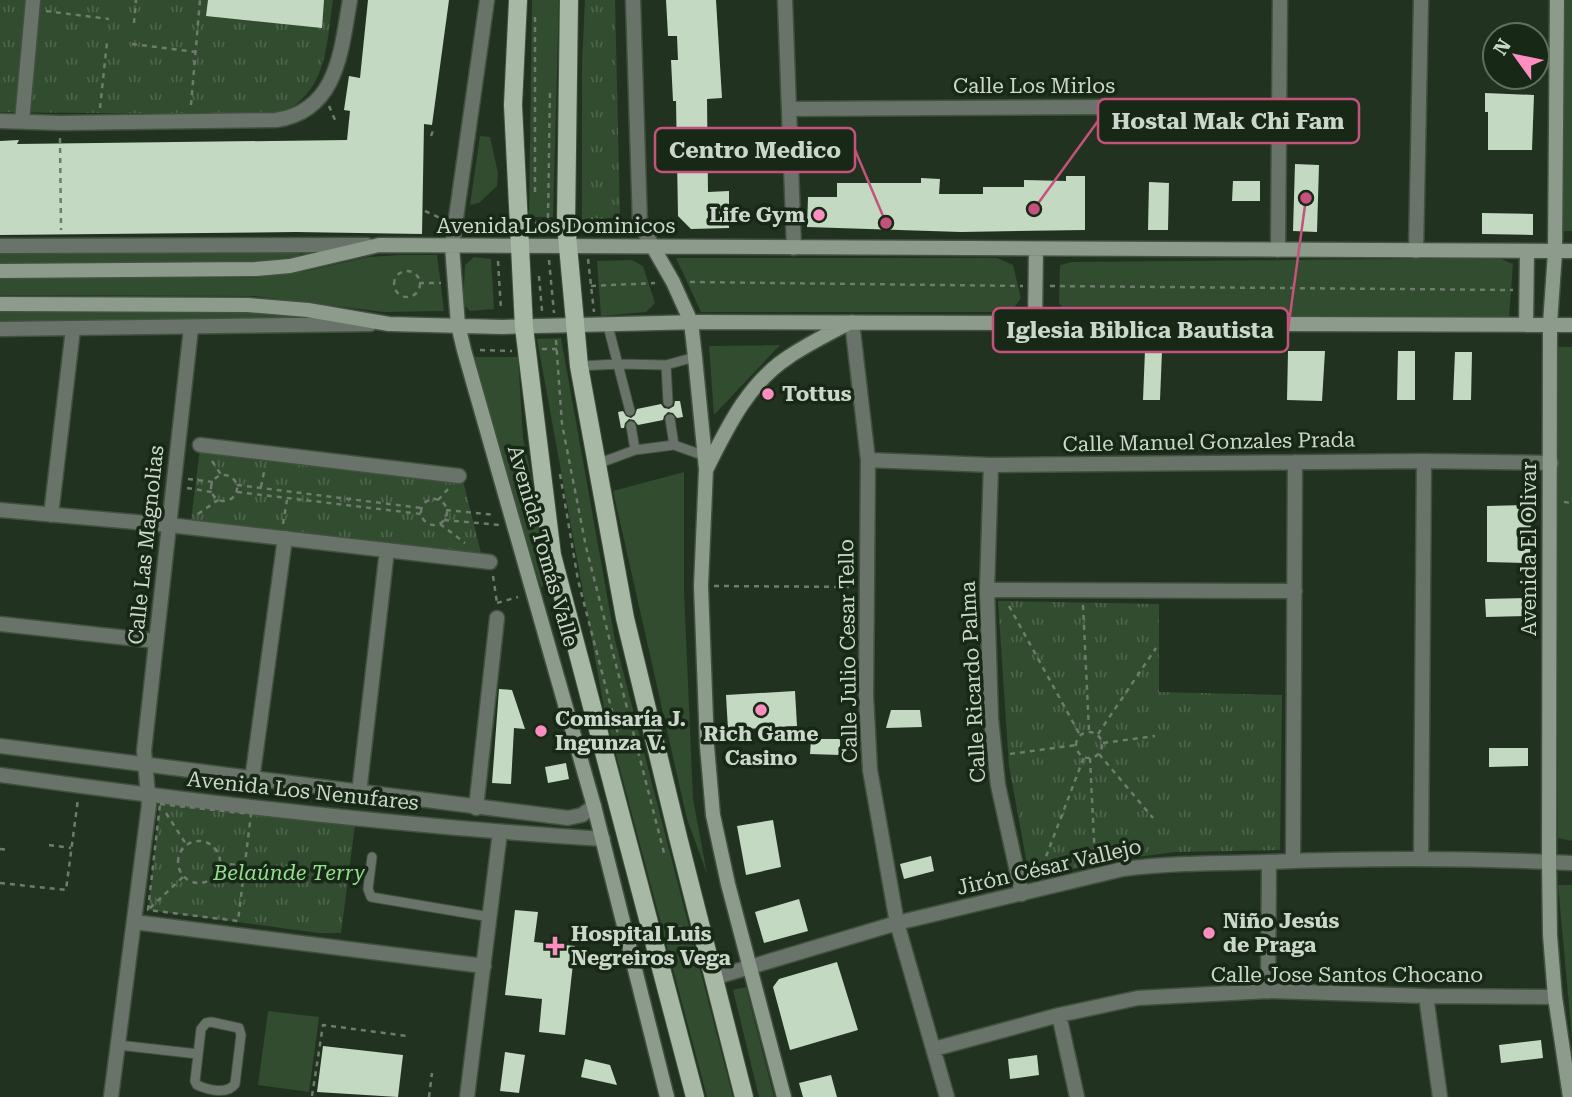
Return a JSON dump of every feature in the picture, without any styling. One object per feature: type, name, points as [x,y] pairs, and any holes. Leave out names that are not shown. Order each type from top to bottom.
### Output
[{"type":"main road","name":"Avenida Tomás Valle","points":[[518,0],[513,105],[524,327],[552,555],[695,1097]]},
{"type":"main road","points":[[569,0],[567,246],[579,366],[625,618],[744,1097]]},
{"type":"main road","name":"Avenida El Olivar","points":[[1557,0],[1555,252],[1550,324],[1549,862],[1550,935],[1555,997],[1570,1097]]},
{"type":"main road","name":"Avenida Los Dominicos","points":[[0,271],[256,269],[290,266],[379,245],[1572,251]]},
{"type":"main road","name":"Avenida Tomás Valle","points":[[452,246],[458,326],[603,839],[667,1097]]},
{"type":"main road","points":[[653,247],[691,322],[695,357],[706,463],[701,586],[707,746],[713,815],[728,884],[784,1097]]},
{"type":"main road","points":[[1035,323],[1036,249]]},
{"type":"main road","points":[[1526,324],[1527,252]]},
{"type":"main road","points":[[0,304],[248,305],[308,310],[389,324],[524,327],[691,322],[1572,325]]},
{"type":"main road","points":[[706,463],[753,389],[788,357],[851,322]]},
{"type":"street","points":[[0,121],[60,123],[276,120],[293,117],[309,110],[338,66],[350,0]]},
{"type":"street","name":"Avenida Tomás Valle","points":[[452,246],[486,0]]},
{"type":"street","points":[[634,0],[640,224],[653,247]]},
{"type":"street","points":[[785,0],[794,248]]},
{"type":"street","points":[[1278,250],[1280,0]]},
{"type":"street","points":[[1416,251],[1422,0]]},
{"type":"street","points":[[22,121],[33,5]]},
{"type":"street","name":"Calle Los Mirlos","points":[[789,109],[1280,106]]},
{"type":"street","name":"Avenida Los Dominicos","points":[[0,246],[379,245]]},
{"type":"street","name":"Calle Julio Cesar Tello","points":[[851,322],[868,460],[866,696],[870,770],[897,923],[947,1097]]},
{"type":"street","points":[[0,329],[389,324]]},
{"type":"street","name":"Calle Las Magnolias","points":[[111,1097],[134,922],[155,800],[144,751],[191,328]]},
{"type":"street","points":[[51,514],[73,329]]},
{"type":"street","points":[[200,445],[459,477]]},
{"type":"street","name":"Calle Manuel Gonzales Prada","points":[[868,460],[992,465],[1424,461],[1551,463]]},
{"type":"street","points":[[1421,859],[1424,461]]},
{"type":"street","points":[[1293,860],[1295,462]]},
{"type":"street","name":"Calle Ricardo Palma","points":[[992,465],[994,756],[1027,892]]},
{"type":"street","points":[[0,510],[169,525],[490,562]]},
{"type":"street","points":[[252,779],[283,538]]},
{"type":"street","points":[[359,793],[387,550]]},
{"type":"street","points":[[994,590],[1295,591]]},
{"type":"street","points":[[476,807],[497,610]]},
{"type":"street","points":[[0,624],[156,641]]},
{"type":"street","name":"Avenida Los Nenufares","points":[[0,746],[568,818],[582,816],[594,806]]},
{"type":"street","name":"Avenida Los Nenufares","points":[[0,775],[155,800],[603,839]]},
{"type":"street","points":[[467,1097],[500,832]]},
{"type":"street","name":"Jirón César Vallejo","points":[[713,978],[897,923],[1096,874],[1152,865],[1421,859],[1572,863]]},
{"type":"street","points":[[1268,991],[1269,862]]},
{"type":"street","points":[[134,922],[484,966]]},
{"type":"street","name":"Calle Jose Santos Chocano","points":[[934,1049],[1059,1015],[1138,998],[1268,991],[1555,997]]},
{"type":"street","points":[[1426,996],[1440,1097]]},
{"type":"street","points":[[1059,1015],[1077,1097]]},
{"type":"lane","points":[[608,326],[630,411]]},
{"type":"lane","points":[[579,366],[666,365],[695,357]]},
{"type":"lane","points":[[666,365],[668,402]]},
{"type":"lane","points":[[670,419],[674,445]]},
{"type":"lane","points":[[631,426],[635,450]]},
{"type":"lane","points":[[597,464],[635,450],[674,445],[706,463]]},
{"type":"lane","points":[[372,857],[368,889],[371,897],[490,917]]},
{"type":"lane","points":[[206,1023],[234,1025],[239,1028],[241,1035],[235,1084],[231,1089],[225,1091],[197,1085],[198,1054],[201,1029],[206,1023]]},
{"type":"lane","points":[[118,1045],[198,1054]]},
{"type":"path","points":[[134,23],[136,0]]},
{"type":"path","points":[[191,112],[201,0]]},
{"type":"path","points":[[33,5],[109,19]]},
{"type":"path","points":[[535,13],[536,196]]},
{"type":"path","points":[[100,112],[107,41]]},
{"type":"path","points":[[132,44],[196,52]]},
{"type":"path","points":[[60,123],[61,237]]},
{"type":"path","points":[[431,136],[433,128]]},
{"type":"path","points":[[425,211],[440,218]]},
{"type":"path","points":[[465,221],[506,223]]},
{"type":"path","points":[[528,223],[553,223]]},
{"type":"path","points":[[575,224],[633,224]]},
{"type":"path","points":[[498,255],[501,310]]},
{"type":"path","points":[[588,257],[594,315]]},
{"type":"path","points":[[408,271],[416,275],[419,283],[418,290],[409,297],[397,293],[394,285],[397,276],[408,271]]},
{"type":"path","points":[[539,273],[545,349]]},
{"type":"path","points":[[591,286],[673,282],[1526,290]]},
{"type":"path","points":[[419,283],[444,283]]},
{"type":"path","points":[[504,344],[505,351]]},
{"type":"path","points":[[539,350],[563,348]]},
{"type":"path","points":[[473,350],[517,351]]},
{"type":"path","points":[[261,487],[267,453]]},
{"type":"path","points":[[559,466],[578,580],[622,749]]},
{"type":"path","points":[[174,481],[212,492],[218,500],[225,501],[237,492],[237,485],[233,478],[226,475],[218,477],[213,482],[212,492]]},
{"type":"path","points":[[174,481],[213,482]]},
{"type":"path","points":[[237,485],[421,508]]},
{"type":"path","points":[[237,492],[421,514]]},
{"type":"path","points":[[283,538],[287,499]]},
{"type":"path","points":[[434,499],[442,502],[446,510],[444,520],[440,524],[425,522],[421,514],[421,508],[426,501],[434,499]]},
{"type":"path","points":[[446,510],[513,522]]},
{"type":"path","points":[[444,520],[513,522]]},
{"type":"path","points":[[490,562],[497,610],[532,594]]},
{"type":"path","points":[[701,586],[867,587]]},
{"type":"path","points":[[994,590],[1080,735]]},
{"type":"path","points":[[1082,590],[1089,731]]},
{"type":"path","points":[[1098,734],[1156,648]]},
{"type":"path","points":[[1089,731],[1098,734],[1103,743],[1099,754],[1090,758],[1078,752],[1076,745],[1080,735],[1089,731]]},
{"type":"path","points":[[1103,743],[1155,736]]},
{"type":"path","points":[[994,756],[1076,745]]},
{"type":"path","points":[[1099,754],[1153,818]]},
{"type":"path","points":[[1027,892],[1084,757]]},
{"type":"path","points":[[1090,758],[1096,874]]},
{"type":"path","points":[[0,883],[66,890],[79,790]]},
{"type":"path","points":[[155,800],[186,844]]},
{"type":"path","points":[[148,910],[238,921],[251,814],[155,800]]},
{"type":"path","points":[[148,910],[155,800]]},
{"type":"path","points":[[197,840],[209,843],[218,851],[220,863],[216,875],[206,882],[194,883],[183,877],[177,860],[186,844],[197,840]]},
{"type":"path","points":[[49,845],[71,848]]},
{"type":"path","points":[[0,849],[9,850]]},
{"type":"path","points":[[220,863],[245,866]]},
{"type":"path","points":[[148,910],[183,877]]},
{"type":"path","points":[[653,936],[699,922]]},
{"type":"path","points":[[312,1096],[323,1025],[407,1036]]},
{"type":"path","points":[[429,1097],[432,1073]]},
{"type":"green space","points":[[0,0],[333,0],[324,57],[314,84],[295,105],[269,115],[0,112]]},
{"type":"green space","points":[[532,0],[559,0],[553,217],[529,217]]},
{"type":"green space","points":[[585,0],[615,0],[620,217],[582,221],[582,63]]},
{"type":"green space","points":[[1561,0],[1572,0],[1572,231],[1561,231]]},
{"type":"green space","points":[[480,136],[490,137],[498,173],[497,186],[479,203],[470,205]]},
{"type":"green space","points":[[299,253],[299,256],[235,264],[0,264],[0,254]]},
{"type":"green space","points":[[437,255],[444,311],[384,312],[254,296],[0,295],[0,278],[255,278],[307,271],[368,257]]},
{"type":"green space","points":[[474,257],[491,259],[494,309],[470,311],[463,304],[465,265]]},
{"type":"green space","points":[[676,258],[997,258],[1013,265],[1021,298],[1011,312],[701,312]]},
{"type":"green space","points":[[1499,258],[1513,264],[1509,318],[1072,319],[1059,303],[1060,265],[1072,262]]},
{"type":"green space","points":[[632,260],[643,266],[655,303],[646,312],[601,316],[597,261]]},
{"type":"green space","points":[[0,311],[257,311],[308,317],[306,321],[0,323]]},
{"type":"green space","points":[[561,338],[615,640],[733,1097],[707,1097],[605,713],[537,339]]},
{"type":"green space","points":[[780,345],[714,415],[709,346]]},
{"type":"green space","points":[[1558,347],[1572,347],[1572,841],[1558,838]]},
{"type":"green space","points":[[474,357],[518,357],[523,438],[555,584],[541,587],[504,468]]},
{"type":"green space","points":[[200,449],[463,481],[482,557],[191,521]]},
{"type":"green space","points":[[684,472],[684,592],[693,799],[707,874],[687,819],[613,491]]},
{"type":"green space","points":[[998,601],[1159,604],[1159,692],[1282,695],[1280,850],[1175,852],[1099,862],[1030,880],[1009,766]]},
{"type":"green space","name":"Belaúnde Terry","points":[[160,804],[355,825],[341,933],[319,933],[148,910]]},
{"type":"green space","points":[[1558,885],[1572,885],[1572,1038]]},
{"type":"green space","points":[[746,987],[774,1097],[759,1097],[733,990]]},
{"type":"green space","points":[[268,1011],[319,1017],[309,1092],[258,1085]]},
{"type":"building","points":[[208,0],[324,0],[322,28],[206,16]]},
{"type":"building","points":[[368,0],[449,0],[432,125],[424,124],[422,234],[296,232],[0,235],[0,141],[19,140],[17,144],[347,140],[350,111],[344,110],[349,76],[360,78]]},
{"type":"building","points":[[666,0],[716,0],[722,98],[707,99],[708,192],[729,191],[729,228],[691,229],[678,216],[676,101],[673,101],[671,60],[678,60],[677,36],[668,36]]},
{"type":"building","points":[[1485,93],[1534,95],[1532,150],[1488,150]]},
{"type":"building","points":[[1295,164],[1319,165],[1317,232],[1293,231]]},
{"type":"building","points":[[1066,176],[1085,176],[1085,230],[961,232],[807,227],[808,197],[837,197],[837,183],[921,183],[921,178],[940,179],[939,194],[983,194],[983,187],[1024,187],[1024,180],[1066,181]]},
{"type":"building","points":[[1233,181],[1260,181],[1260,201],[1232,201]]},
{"type":"building","points":[[1149,182],[1169,183],[1168,230],[1148,230]]},
{"type":"building","points":[[1482,213],[1533,214],[1533,235],[1482,234]]},
{"type":"building","points":[[1145,350],[1162,351],[1160,400],[1143,400]]},
{"type":"building","points":[[1288,351],[1325,351],[1322,401],[1287,400]]},
{"type":"building","points":[[1398,351],[1415,351],[1415,400],[1397,400]]},
{"type":"building","points":[[1455,352],[1472,352],[1471,400],[1453,400]]},
{"type":"building","points":[[675,401],[680,401],[683,417],[677,418],[668,412],[663,420],[638,425],[629,419],[624,428],[621,428],[618,412],[623,411],[631,418],[637,409],[661,404],[669,409],[674,406]]},
{"type":"building","points":[[1531,505],[1530,563],[1487,562],[1487,506]]},
{"type":"building","points":[[1531,598],[1531,616],[1486,617],[1485,599]]},
{"type":"building","points":[[499,689],[512,690],[525,729],[514,728],[511,784],[492,783]]},
{"type":"building","name":"Rich Game Casino","points":[[795,691],[797,726],[728,730],[726,695]]},
{"type":"building","points":[[891,710],[920,710],[922,727],[886,728]]},
{"type":"building","points":[[811,739],[840,739],[840,755],[810,754]]},
{"type":"building","points":[[1489,748],[1528,748],[1528,766],[1489,767]]},
{"type":"building","points":[[566,763],[569,779],[548,783],[545,767]]},
{"type":"building","points":[[773,820],[781,867],[746,875],[737,826]]},
{"type":"building","points":[[931,856],[934,871],[904,879],[900,864]]},
{"type":"building","points":[[799,899],[808,931],[764,943],[755,912]]},
{"type":"building","points":[[515,910],[538,912],[534,942],[575,946],[565,1035],[539,1032],[542,999],[505,995]]},
{"type":"building","points":[[837,962],[858,1030],[790,1050],[773,987],[779,979]]},
{"type":"building","points":[[1541,1040],[1543,1058],[1501,1063],[1499,1045]]},
{"type":"building","points":[[323,1046],[403,1055],[398,1097],[317,1092]]},
{"type":"building","points":[[505,1052],[525,1055],[519,1093],[500,1091]]},
{"type":"building","points":[[1037,1055],[1039,1075],[1010,1079],[1008,1059]]},
{"type":"building","points":[[585,1059],[610,1065],[617,1085],[581,1077]]},
{"type":"building","points":[[831,1075],[837,1097],[803,1097],[799,1083]]},
{"type":"place","name":"Iglesia Biblica Bautista","points":[[1306,198]]},
{"type":"place","name":"Hostal Mak Chi Fam","points":[[1034,209]]},
{"type":"place","name":"Life Gym","points":[[819,215]]},
{"type":"place","name":"Centro Medico","points":[[886,223]]},
{"type":"place","name":"Tottus","points":[[768,394]]},
{"type":"place","name":"Rich Game Casino","points":[[761,710]]},
{"type":"place","name":"Comisaría J. Ingunza V.","points":[[541,731]]},
{"type":"place","name":"Niño Jesús de Praga","points":[[1209,933]]},
{"type":"place","name":"Hospital Luis Negreiros Vega","points":[[555,946]]}]
